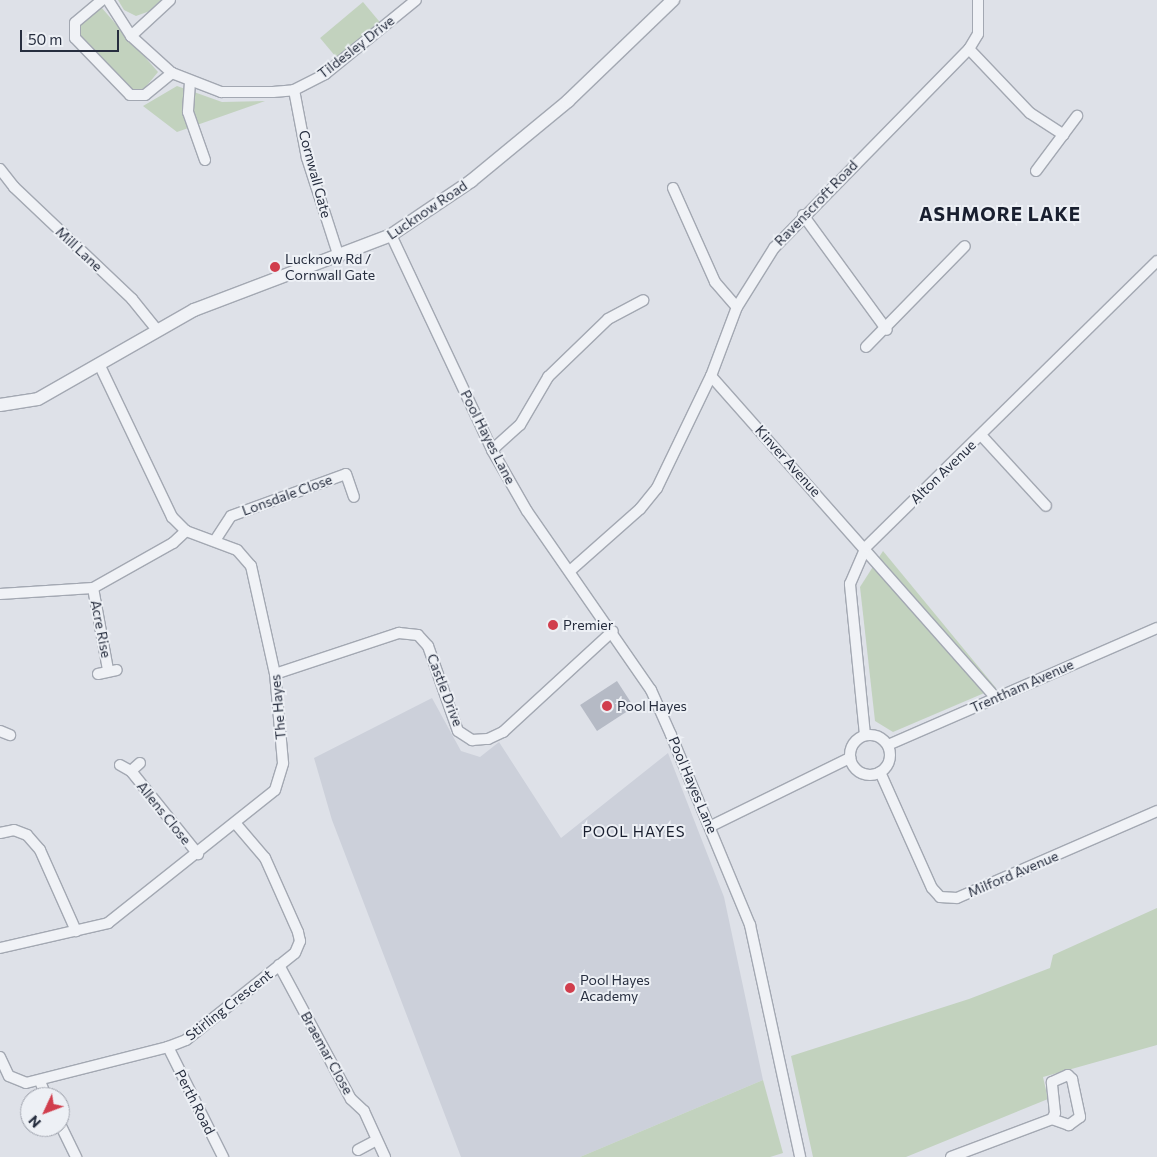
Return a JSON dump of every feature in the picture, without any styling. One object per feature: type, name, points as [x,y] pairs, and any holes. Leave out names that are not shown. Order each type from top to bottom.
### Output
[{"type":"street","points":[[102,0],[74,23],[75,38],[130,95],[145,95],[172,73]]},
{"type":"street","name":"Tildesley Drive","points":[[108,0],[131,36],[172,73],[190,82],[222,92],[294,90],[331,69],[416,0]]},
{"type":"street","points":[[131,36],[170,0]]},
{"type":"street","name":"Lucknow Road","points":[[0,405],[38,399],[100,366],[157,330],[194,310],[339,257],[391,235],[471,181],[568,102],[673,0]]},
{"type":"street","name":"Ravenscroft Road","points":[[570,570],[640,509],[657,488],[711,376],[737,307],[774,248],[803,215],[969,49],[978,34],[978,0]]},
{"type":"street","points":[[969,49],[1030,113],[1064,135]]},
{"type":"street","points":[[190,82],[188,112],[204,160]]},
{"type":"street","name":"Cornwall Gate","points":[[294,90],[307,158],[339,257]]},
{"type":"street","points":[[1036,172],[1077,116]]},
{"type":"street","name":"Mill Lane","points":[[0,169],[14,187],[132,299],[157,330]]},
{"type":"street","points":[[673,188],[715,282],[737,307]]},
{"type":"street","points":[[803,215],[887,330]]},
{"type":"street","name":"Pool Hayes Lane","points":[[391,235],[492,450],[527,511],[613,631],[651,690],[711,826],[750,925],[800,1157]]},
{"type":"street","points":[[866,347],[887,330],[920,288],[964,246]]},
{"type":"street","name":"Alton Avenue","points":[[865,735],[850,584],[866,547],[1157,260]]},
{"type":"street","points":[[492,450],[520,425],[548,377],[608,319],[643,300]]},
{"type":"street","points":[[0,594],[93,588],[174,543],[186,531],[172,517],[100,366]]},
{"type":"street","name":"Kinver Avenue","points":[[711,376],[866,547],[995,697]]},
{"type":"street","points":[[981,435],[1046,506]]},
{"type":"street","name":"Lonsdale Close","points":[[216,539],[231,516],[346,474],[354,497]]},
{"type":"street","name":"The Hayes","points":[[0,948],[108,923],[236,824],[275,790],[282,763],[275,674],[251,566],[246,556],[216,539],[186,531]]},
{"type":"street","name":"Acre Rise","points":[[93,588],[113,670],[98,674]]},
{"type":"street","name":"Trentham Avenue","points":[[888,745],[1157,628]]},
{"type":"street","name":"Castle Drive","points":[[275,674],[399,633],[418,635],[428,646],[458,730],[472,740],[488,739],[503,732],[613,631]]},
{"type":"street","points":[[865,735],[881,738],[888,745],[890,757],[880,772],[868,775],[859,771],[850,758],[851,748],[865,735]]},
{"type":"street","points":[[711,826],[850,758]]},
{"type":"street","name":"Allens Close","points":[[131,771],[140,763]]},
{"type":"street","name":"Allens Close","points":[[120,765],[131,771],[198,854]]},
{"type":"street","name":"Milford Avenue","points":[[880,772],[932,888],[940,897],[957,898],[1157,811]]},
{"type":"street","name":"Stirling Crescent","points":[[0,1056],[15,1080],[40,1081],[168,1047],[186,1040],[295,952],[300,940],[298,932],[265,858],[236,824]]},
{"type":"street","points":[[0,833],[14,830],[27,835],[40,850],[76,931]]},
{"type":"street","name":"Braemar Close","points":[[279,965],[385,1157]]},
{"type":"street","name":"Perth Road","points":[[168,1047],[223,1157]]},
{"type":"street","points":[[951,1157],[1052,1120],[1069,1125],[1080,1118],[1072,1079],[1068,1076],[1052,1082],[1055,1113],[1052,1120]]},
{"type":"street","points":[[40,1081],[42,1087]]},
{"type":"street","points":[[66,1137],[76,1157]]},
{"type":"street","points":[[358,1150],[377,1140]]},
{"type":"shaded area","name":"Pool Hayes Academy","points":[[432,698],[461,751],[480,757],[499,742],[561,838],[668,753],[724,897],[763,1080],[580,1157],[461,1157],[332,820],[314,758]]},
{"type":"green space","points":[[118,0],[162,0],[150,11],[136,16],[124,10]]},
{"type":"green space","points":[[363,2],[380,22],[337,58],[320,38]]},
{"type":"green space","points":[[101,7],[158,72],[144,89],[131,91],[79,34],[79,25]]},
{"type":"green space","points":[[177,86],[222,102],[265,101],[177,132],[143,106]]},
{"type":"green space","points":[[883,551],[996,688],[893,732],[875,721],[860,587]]},
{"type":"green space","points":[[1157,908],[1157,1045],[1043,1077],[1048,1099],[906,1157],[813,1157],[791,1056],[969,999],[1050,968],[1053,955]]},
{"type":"green space","points":[[763,1080],[783,1153],[770,1157],[580,1157]]},
{"type":"building","name":"Pool Hayes","points":[[617,681],[634,707],[597,731],[580,705]]},
{"type":"place","name":"Lucknow Rd / Cornwall Gate","points":[[275,267]]},
{"type":"place","name":"Premier","points":[[553,625]]},
{"type":"place","name":"Pool Hayes","points":[[607,706]]},
{"type":"place","name":"Pool Hayes Academy","points":[[570,988]]},
{"type":"district","name":"ASHMORE LAKE","points":[[1000,214]]},
{"type":"district","name":"POOL HAYES","points":[[634,832]]}]
